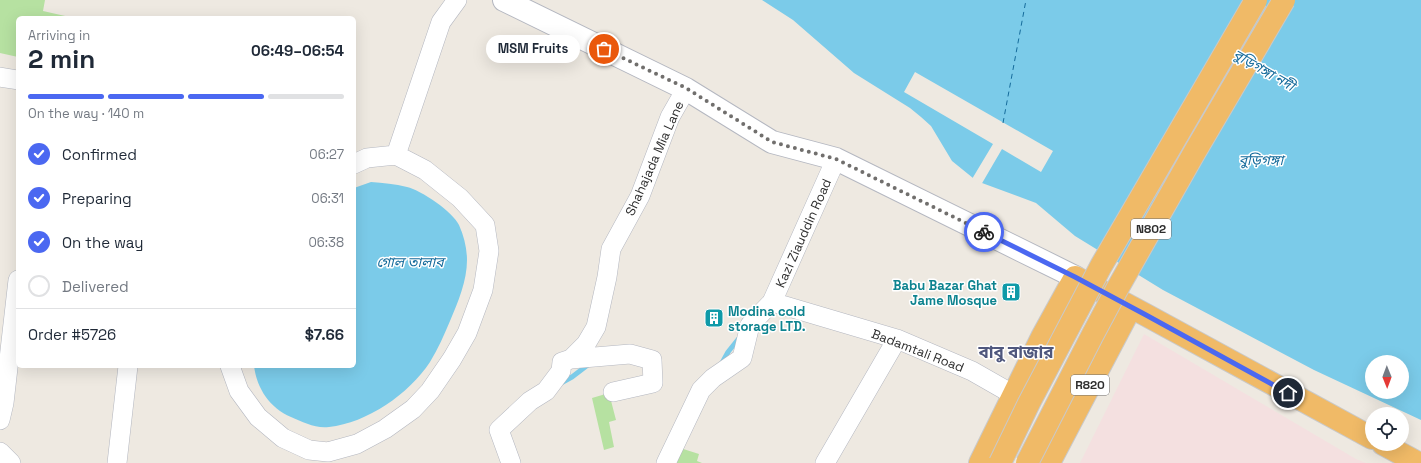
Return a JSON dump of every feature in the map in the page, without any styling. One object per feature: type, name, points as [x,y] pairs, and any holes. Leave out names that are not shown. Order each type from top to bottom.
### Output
[{"type":"highway","name":"N802","points":[[1000,463],[1029,403],[1101,266],[1256,0]]},
{"type":"highway","name":"N802","points":[[1027,463],[1109,304],[1193,155],[1284,0]]},
{"type":"highway","points":[[980,463],[1042,337],[1075,277],[1365,434]]},
{"type":"highway","name":"R820","points":[[1050,463],[1131,307]]},
{"type":"highway","points":[[1396,451],[1418,463]]},
{"type":"street","points":[[396,155],[441,22],[457,0]]},
{"type":"street","points":[[504,0],[686,88],[772,142],[836,159],[1075,277]]},
{"type":"street","points":[[0,77],[16,80]]},
{"type":"street","name":"Shahajada Mia Lane","points":[[511,463],[499,430],[530,401],[546,391],[560,371],[562,362],[571,359],[586,344],[596,327],[607,277],[611,249],[640,196],[670,117],[686,88]]},
{"type":"street","points":[[231,368],[239,391],[258,417],[283,438],[309,450],[328,452],[357,444],[385,429],[413,409],[430,391],[452,359],[467,333],[483,290],[489,251],[485,225],[460,198],[425,170],[396,155],[367,158],[356,163]]},
{"type":"street","name":"Kazi Ziauddin Road","points":[[666,463],[701,390],[713,378],[742,358],[750,325],[772,302],[836,159]]},
{"type":"street","points":[[0,420],[4,403],[7,318],[16,287]]},
{"type":"street","name":"Badamtali Road","points":[[772,302],[897,339],[972,371],[1014,395]]},
{"type":"street","points":[[825,463],[897,339]]},
{"type":"street","points":[[571,359],[630,354],[652,360],[653,383],[613,392]]},
{"type":"street","points":[[117,463],[128,368]]},
{"type":"street","points":[[0,452],[11,463]]},
{"type":"shaded area","points":[[1144,334],[1356,459],[1366,463],[1080,463]]},
{"type":"green space","points":[[0,0],[45,0],[43,11],[65,16],[16,16],[16,57],[0,53]]},
{"type":"green space","points":[[609,393],[616,420],[609,422],[614,447],[604,450],[592,398]]},
{"type":"green space","points":[[677,447],[699,454],[697,461],[702,463],[669,463]]},
{"type":"water","name":"বুড়িগঙ্গা","points":[[762,0],[1421,0],[1421,420],[1409,414],[1409,407],[1393,407],[1376,399],[1409,399],[1409,355],[1365,355],[1365,394],[1314,370],[1163,290],[1075,236],[1036,203],[982,183],[973,178],[952,161],[931,126],[921,117],[910,108],[854,73],[793,20]]},
{"type":"water","name":"গোল তালাব","points":[[371,182],[398,185],[420,192],[436,202],[456,220],[459,225],[465,242],[467,268],[459,299],[436,352],[421,374],[411,385],[386,405],[358,420],[329,427],[314,426],[284,413],[271,403],[261,390],[254,368],[356,368],[356,187]]},
{"type":"pier","points":[[915,72],[1053,151],[1041,172],[1002,149],[981,185],[972,179],[993,144],[904,92]]},
{"type":"waterway","points":[[722,363],[728,352],[740,337]]},
{"type":"waterway","points":[[561,383],[572,377],[589,364]]},
{"type":"ferry route","points":[[1003,123],[1026,0]]},
{"type":"way so far","points":[[604,49],[686,88],[772,142],[836,159],[984,232]]},
{"type":"place","name":"MSM Fruits","points":[[604,49]]},
{"type":"place","name":"Babu Bazar Ghat Jame Mosque","points":[[1011,292]]},
{"type":"place","name":"Modina cold storage LTD.","points":[[714,318]]},
{"type":"district","name":"বাবু বাজার","points":[[1016,352]]},
{"type":"route","points":[[984,232],[1075,277],[1288,393]]},
{"type":"water label","name":"বুড়িগঙ্গা নদী","points":[[1264,70]]}]
